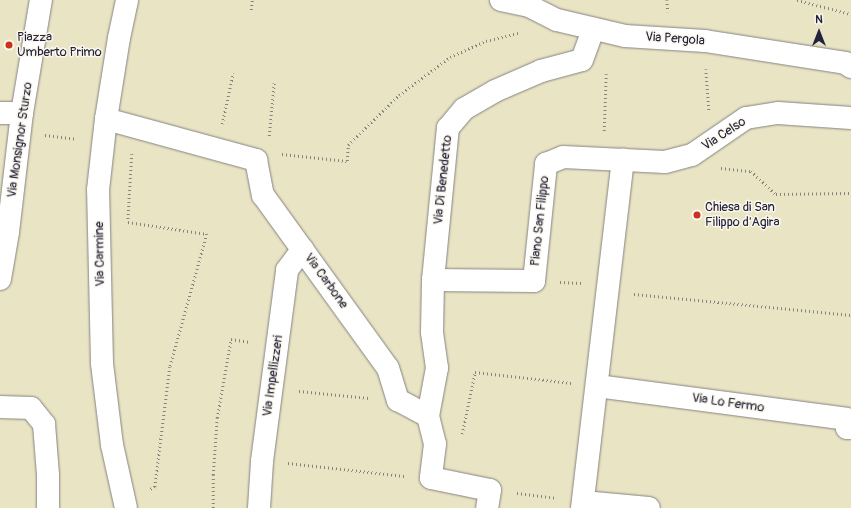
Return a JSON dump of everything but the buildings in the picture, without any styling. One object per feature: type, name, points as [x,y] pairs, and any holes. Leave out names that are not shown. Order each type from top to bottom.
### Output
[{"type":"street","name":"Via Monsignor Sturzo","points":[[0,279],[8,232],[20,122],[41,0]]},
{"type":"street","name":"Via Carmine","points":[[125,506],[112,445],[102,363],[98,190],[106,119],[119,38],[128,0]]},
{"type":"street","name":"Via Pergola","points":[[501,0],[529,6],[557,20],[625,36],[705,41],[845,63],[851,67]]},
{"type":"street","name":"Via Di Benedetto","points":[[428,416],[437,368],[432,332],[433,280],[448,128],[464,109],[495,91],[541,71],[582,60],[600,31]]},
{"type":"street","points":[[0,113],[20,122]]},
{"type":"street","name":"Via Celso","points":[[623,159],[665,162],[692,155],[746,118],[778,113],[851,118]]},
{"type":"street","points":[[106,119],[133,125],[256,160]]},
{"type":"street","name":"Piano San Filippo","points":[[433,280],[534,281],[546,164],[563,157],[623,159]]},
{"type":"street","points":[[623,159],[582,505],[648,508]]},
{"type":"street","name":"Via Carbone","points":[[256,160],[263,195],[388,368],[398,400]]},
{"type":"street","name":"Via Impellizzeri","points":[[258,508],[262,461],[287,270],[303,249]]},
{"type":"street","name":"Via Lo Fermo","points":[[597,386],[846,419],[847,428],[851,428]]},
{"type":"street","points":[[398,400],[428,416],[435,444],[431,478],[489,499]]},
{"type":"street","points":[[0,407],[31,408],[44,424],[48,475],[48,508]]},
{"type":"path","points":[[251,10],[252,0]]},
{"type":"path","points":[[797,0],[851,14]]},
{"type":"path","points":[[256,160],[284,154],[347,161],[348,145],[399,95],[450,57],[486,41],[557,20]]},
{"type":"path","points":[[600,31],[604,136]]},
{"type":"path","points":[[705,41],[709,111]]},
{"type":"path","points":[[217,148],[233,74]]},
{"type":"path","points":[[256,160],[269,137],[274,83]]},
{"type":"path","points":[[20,122],[103,142]]},
{"type":"path","points":[[125,506],[155,487],[170,367],[207,234],[128,222],[133,125]]},
{"type":"path","points":[[751,171],[776,194],[851,193]]},
{"type":"path","points":[[534,281],[851,315]]},
{"type":"path","points":[[213,508],[213,475],[217,418],[232,339],[277,346]]},
{"type":"path","points":[[435,444],[460,441],[475,372],[597,386]]},
{"type":"path","points":[[271,388],[398,400]]},
{"type":"path","points":[[262,461],[431,478]]},
{"type":"path","points":[[489,499],[582,505]]},
{"type":"place","name":"Piazza Umberto Primo","points":[[9,45]]},
{"type":"place","name":"Chiesa di San Filippo d'Agira","points":[[697,215]]}]
